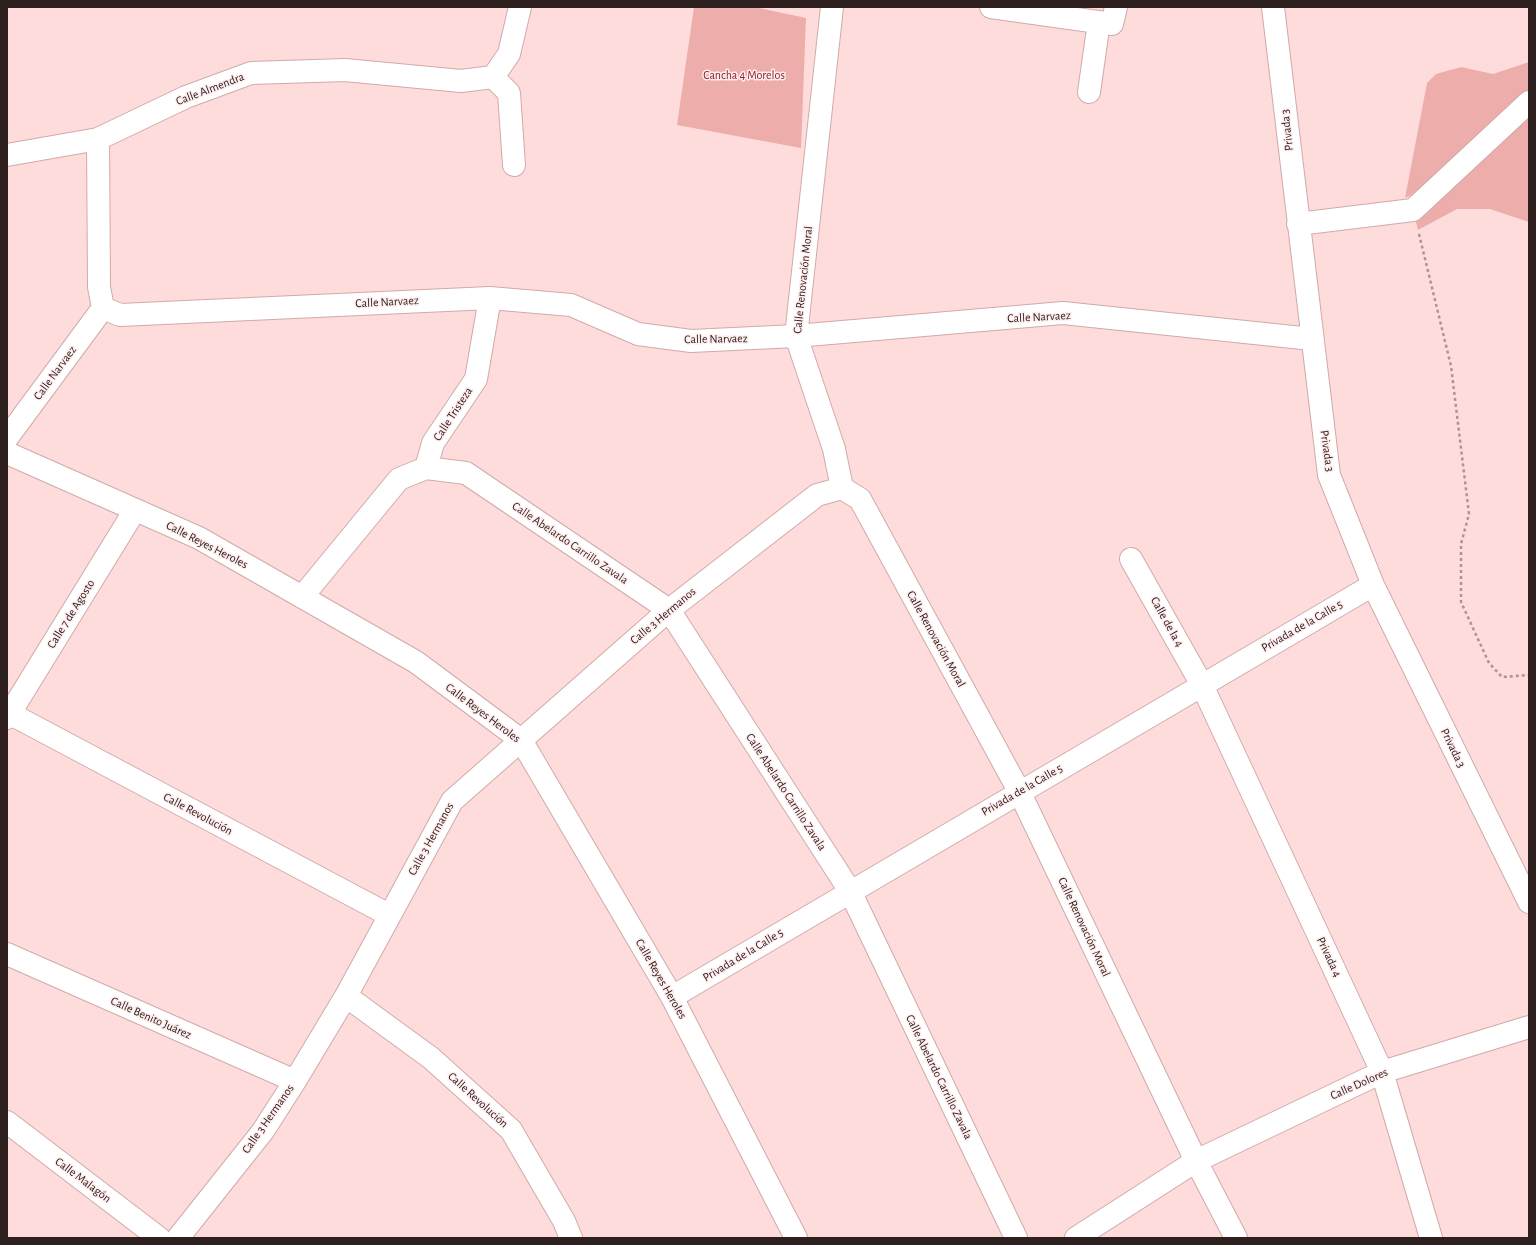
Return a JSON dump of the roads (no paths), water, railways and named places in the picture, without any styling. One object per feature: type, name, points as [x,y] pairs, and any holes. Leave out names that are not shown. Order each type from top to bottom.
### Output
[{"type":"street","points":[[514,166],[509,93],[493,77],[509,54],[520,7]]},
{"type":"street","name":"Calle Renovación Moral","points":[[832,7],[796,336],[834,449],[842,488],[860,498],[1019,791],[1196,1161],[1236,1238]]},
{"type":"street","points":[[991,7],[1109,18],[1089,92]]},
{"type":"street","name":"Privada 3","points":[[1273,7],[1329,475],[1373,585],[1529,902]]},
{"type":"street","name":"Calle Almendra","points":[[7,155],[98,139],[186,97],[251,73],[345,70],[461,81],[493,77]]},
{"type":"street","points":[[1298,224],[1413,210],[1529,102]]},
{"type":"street","points":[[98,139],[99,287],[103,308]]},
{"type":"street","name":"Calle Narvaez","points":[[7,438],[103,308],[120,314],[490,298],[571,305],[638,334],[692,341],[796,336],[1063,313],[1312,339]]},
{"type":"street","name":"Calle Tristeza","points":[[426,468],[433,443],[476,378],[490,298]]},
{"type":"street","name":"Calle Reyes Heroles","points":[[7,453],[199,538],[416,662],[521,740],[672,997],[796,1238]]},
{"type":"street","points":[[302,597],[399,479],[426,468]]},
{"type":"street","name":"Calle Abelardo Carrillo Zavala","points":[[426,468],[466,473],[669,610],[850,891],[1016,1238]]},
{"type":"street","name":"Calle 3 Hermanos","points":[[178,1238],[262,1131],[295,1081],[346,996],[452,801],[669,610],[817,495],[842,488]]},
{"type":"street","name":"Calle 7 de Agosto","points":[[8,714],[135,510]]},
{"type":"street","name":"Calle de la 4","points":[[1131,559],[1202,685]]},
{"type":"street","name":"Privada de la Calle 5","points":[[672,997],[1019,791],[1373,585]]},
{"type":"street","name":"Privada 4","points":[[1202,685],[1382,1072],[1431,1238]]},
{"type":"street","name":"Calle Revolución","points":[[8,714],[389,915]]},
{"type":"street","name":"Calle Benito Juárez","points":[[7,954],[295,1081]]},
{"type":"street","name":"Calle Revolución","points":[[346,996],[431,1058],[511,1130],[564,1221],[571,1238]]},
{"type":"street","name":"Calle Dolores","points":[[1076,1238],[1196,1161],[1382,1072],[1529,1027]]},
{"type":"street","name":"Calle Malagón","points":[[7,1122],[160,1238]]},
{"type":"park label","name":"Cancha 4 Morelos","points":[[744,75]]}]
